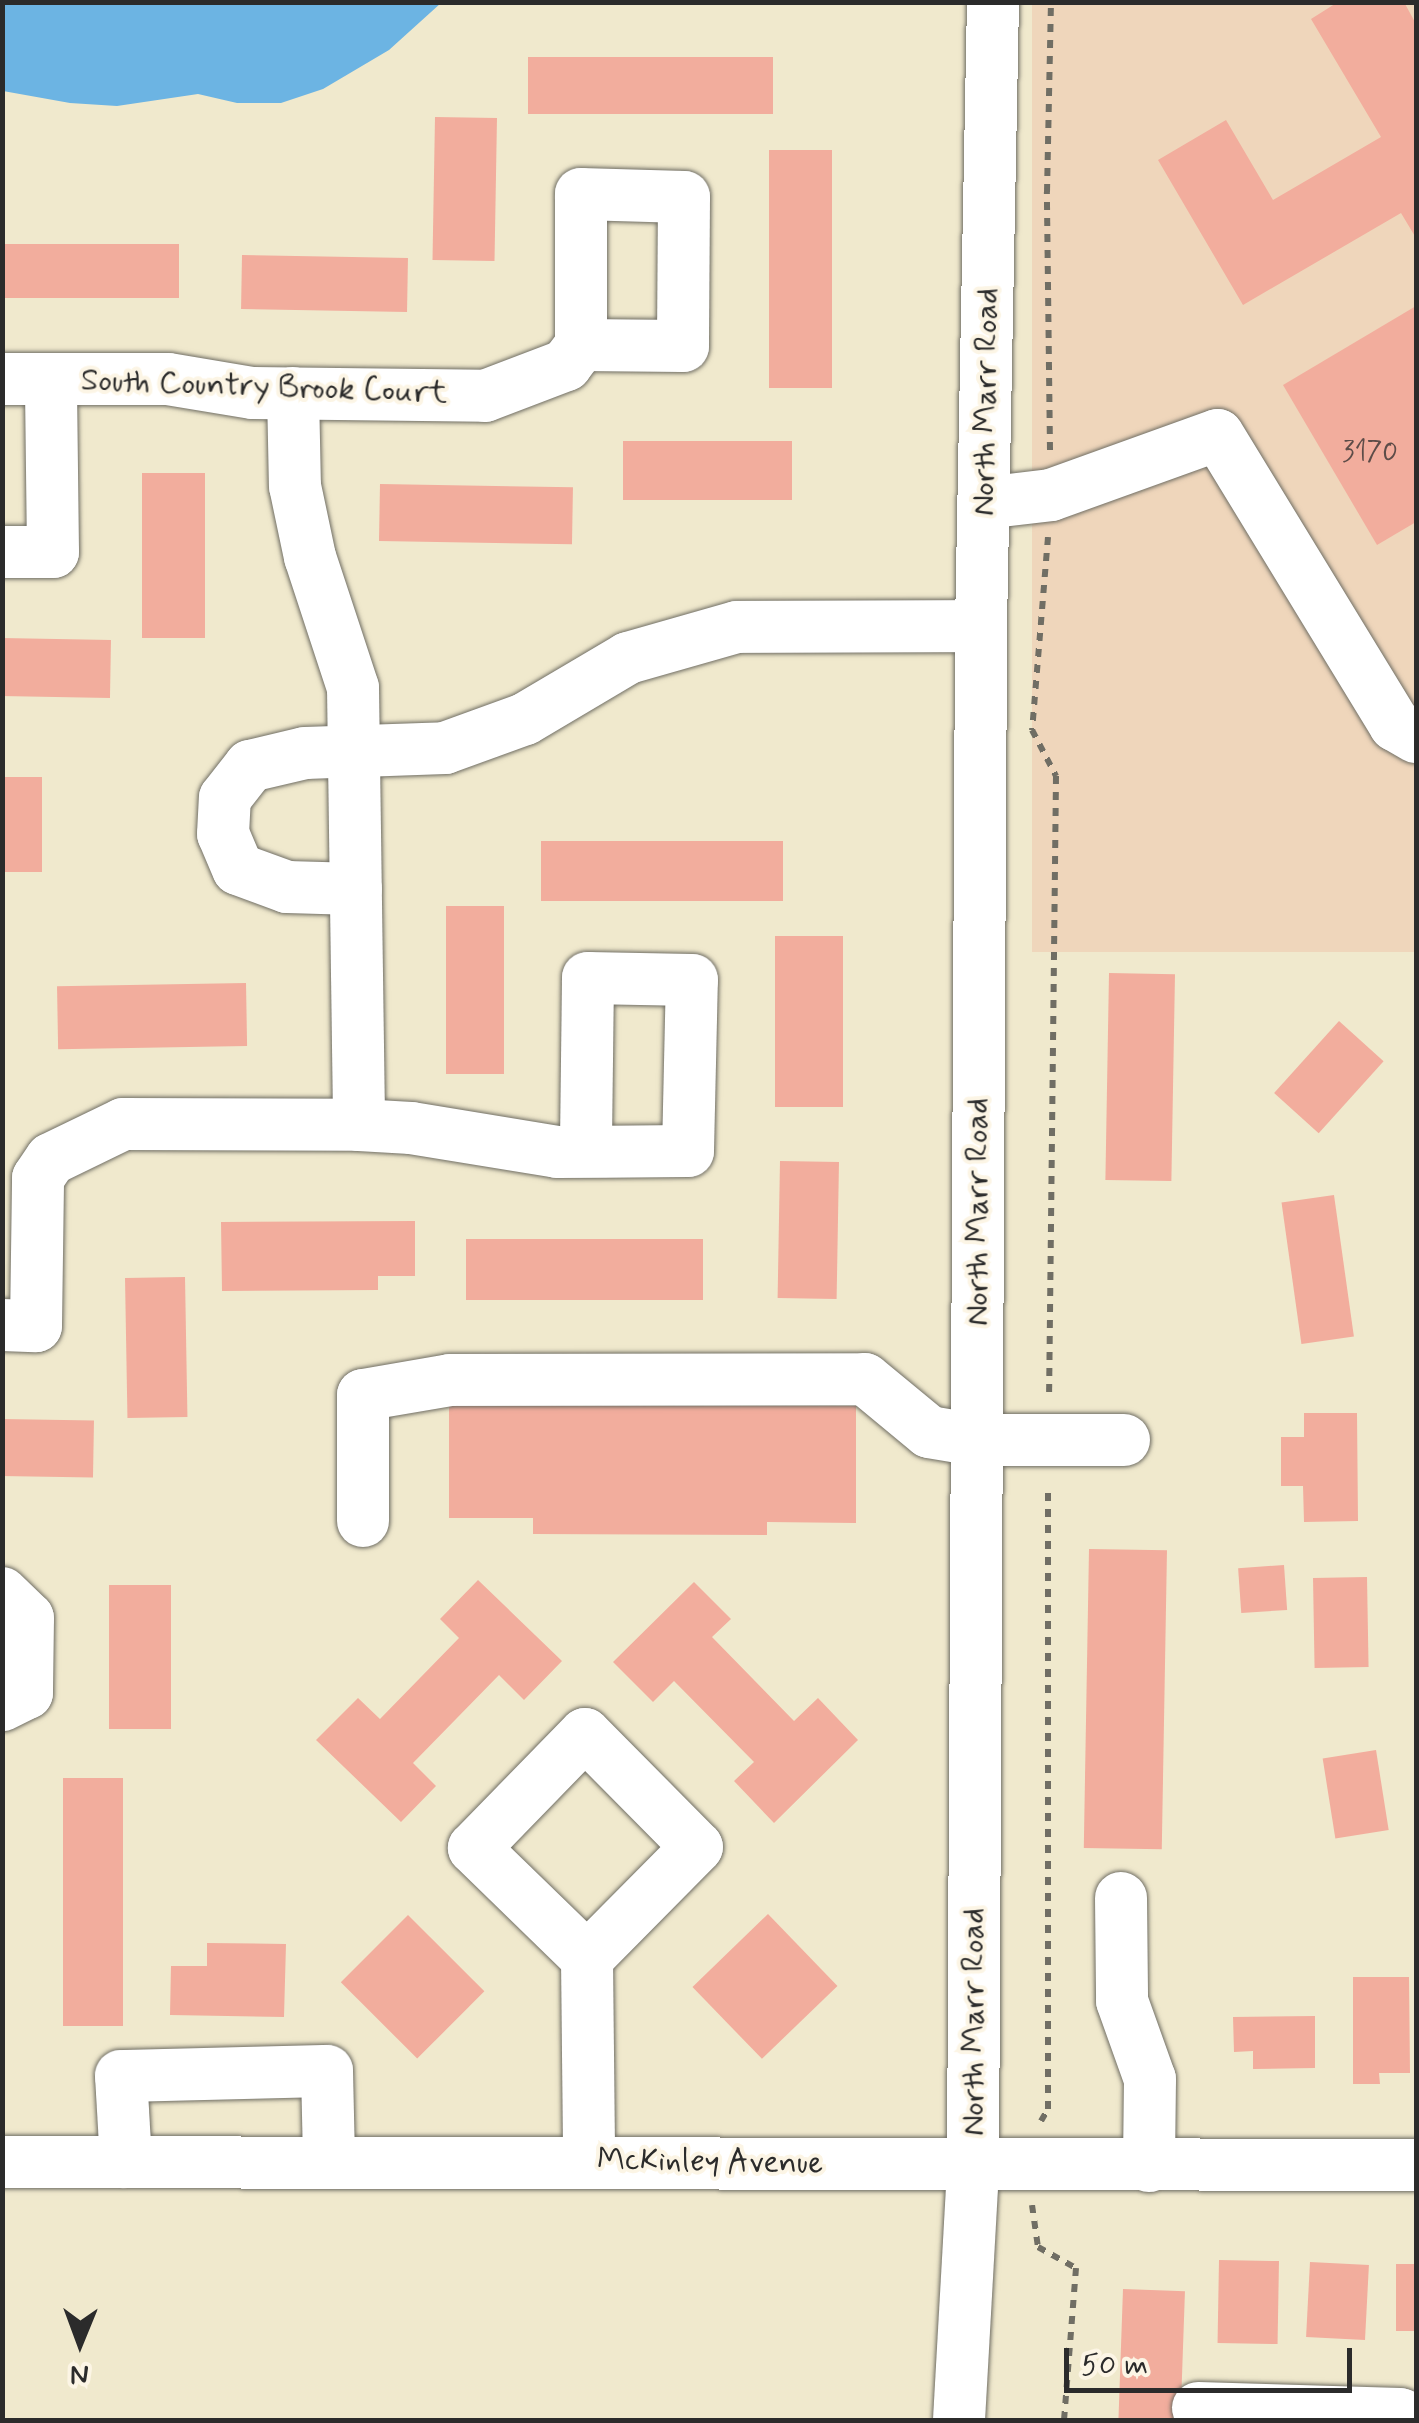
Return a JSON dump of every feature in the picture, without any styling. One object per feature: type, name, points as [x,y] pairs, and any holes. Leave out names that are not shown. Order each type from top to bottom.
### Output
[{"type":"street","name":"North Marr Road","points":[[959,2420],[973,2166],[981,626],[994,2]]},
{"type":"street","name":"South Country Brook Court","points":[[2,552],[53,552],[27,379],[168,379],[253,393],[485,396],[566,365],[581,345]]},
{"type":"street","points":[[293,393],[295,486],[310,558],[352,688],[359,1125]]},
{"type":"street","points":[[984,503],[1051,495],[1218,435],[1395,725],[1416,737]]},
{"type":"street","points":[[356,889],[287,887],[238,869],[223,834],[225,798],[250,766],[305,753],[444,748],[525,719],[628,658],[737,627],[981,626]]},
{"type":"street","points":[[2,1325],[36,1326],[20,1178],[122,1124],[411,1128],[557,1152],[586,1152]]},
{"type":"street","points":[[363,1521],[364,1394],[450,1380],[865,1379],[929,1432],[977,1440],[1124,1440]]},
{"type":"street","points":[[2,1593],[28,1618],[27,1694],[2,1705]]},
{"type":"street","points":[[1121,1898],[1122,2001],[1150,2079],[1148,2166]]},
{"type":"street","points":[[587,1958],[589,2160]]},
{"type":"street","points":[[126,2162],[121,2076],[327,2071],[329,2161]]},
{"type":"street","name":"McKinley Avenue","points":[[2,2162],[589,2160],[1028,2167],[1416,2165]]},
{"type":"street","points":[[1198,2408],[1400,2414],[1416,2420]]},
{"type":"path","points":[[1052,2],[1047,192],[1051,495],[1032,730],[1056,776],[1049,1441],[1048,2109],[1030,2140],[1028,2167],[1038,2247],[1076,2268],[1064,2420]]},
{"type":"shaded area","points":[[1032,3],[1416,3],[1416,952],[1032,952]]},
{"type":"water","points":[[2,3],[441,3],[389,50],[323,89],[281,103],[237,103],[198,94],[117,106],[70,103],[3,91]]},
{"type":"building","points":[[1338,2],[1404,2],[1416,24],[1416,238],[1401,213],[1243,305],[1158,160],[1226,120],[1273,200],[1381,137],[1311,19]]},
{"type":"building","points":[[528,57],[773,57],[773,114],[528,114]]},
{"type":"building","points":[[435,117],[497,118],[494,261],[433,260]]},
{"type":"building","points":[[769,150],[832,150],[832,388],[769,388]]},
{"type":"building","points":[[2,244],[179,244],[179,298],[2,298]]},
{"type":"building","points":[[242,255],[408,258],[407,312],[241,309]]},
{"type":"building","points":[[1416,306],[1416,522],[1377,545],[1283,385]]},
{"type":"building","points":[[623,441],[792,441],[792,500],[623,500]]},
{"type":"building","points":[[142,473],[205,473],[205,638],[142,638]]},
{"type":"building","points":[[380,484],[573,487],[572,544],[379,541]]},
{"type":"building","points":[[2,638],[111,640],[110,698],[2,696]]},
{"type":"building","points":[[2,777],[42,777],[42,872],[2,872]]},
{"type":"building","points":[[541,841],[783,841],[783,901],[541,901]]},
{"type":"building","points":[[446,906],[504,906],[504,1074],[446,1074]]},
{"type":"building","points":[[775,936],[843,936],[843,1107],[775,1107]]},
{"type":"building","points":[[1109,973],[1175,974],[1171,1181],[1105,1180]]},
{"type":"building","points":[[246,983],[247,1046],[58,1049],[57,986]]},
{"type":"building","points":[[1339,1021],[1384,1061],[1319,1133],[1274,1093]]},
{"type":"building","points":[[780,1161],[839,1162],[837,1299],[778,1298]]},
{"type":"building","points":[[1334,1195],[1354,1337],[1301,1344],[1282,1202]]},
{"type":"building","points":[[415,1221],[415,1276],[378,1276],[378,1290],[222,1291],[221,1222]]},
{"type":"building","points":[[466,1239],[703,1239],[703,1300],[466,1300]]},
{"type":"building","points":[[185,1277],[187,1417],[127,1418],[125,1278]]},
{"type":"building","points":[[449,1406],[856,1406],[856,1523],[767,1522],[767,1535],[533,1534],[533,1518],[449,1518]]},
{"type":"building","points":[[1304,1413],[1357,1413],[1358,1521],[1304,1522],[1303,1486],[1281,1486],[1281,1437],[1304,1437]]},
{"type":"building","points":[[2,1419],[94,1421],[93,1478],[2,1476]]},
{"type":"building","points":[[1089,1549],[1167,1550],[1162,1849],[1084,1848]]},
{"type":"building","points":[[1284,1565],[1287,1610],[1241,1613],[1238,1568]]},
{"type":"building","points":[[1367,1577],[1369,1667],[1315,1668],[1313,1578]]},
{"type":"building","points":[[478,1580],[562,1661],[524,1700],[499,1675],[413,1763],[436,1786],[401,1822],[316,1740],[358,1698],[380,1719],[459,1638],[440,1619]]},
{"type":"building","points":[[694,1582],[731,1619],[712,1637],[794,1721],[818,1698],[858,1740],[774,1823],[734,1781],[754,1762],[674,1681],[653,1702],[613,1662]]},
{"type":"building","points":[[109,1585],[171,1585],[171,1729],[109,1729]]},
{"type":"building","points":[[1376,1750],[1389,1830],[1335,1838],[1323,1758]]},
{"type":"building","points":[[63,1778],[123,1778],[123,2026],[63,2026]]},
{"type":"building","points":[[768,1914],[837,1986],[762,2059],[692,1987]]},
{"type":"building","points":[[408,1915],[484,1991],[417,2059],[341,1982]]},
{"type":"building","points":[[207,1943],[286,1944],[284,2017],[170,2015],[171,1966],[207,1966]]},
{"type":"building","points":[[1353,1977],[1409,1977],[1410,2073],[1379,2073],[1380,2084],[1353,2084]]},
{"type":"building","points":[[1315,2016],[1315,2068],[1253,2069],[1253,2051],[1234,2052],[1233,2017]]},
{"type":"building","points":[[1219,2260],[1279,2261],[1278,2344],[1218,2343]]},
{"type":"building","points":[[1310,2262],[1369,2265],[1365,2340],[1306,2337]]},
{"type":"building","points":[[1396,2264],[1416,2264],[1416,2331],[1396,2331]]},
{"type":"building","points":[[1123,2289],[1185,2291],[1180,2420],[1118,2420]]}]
